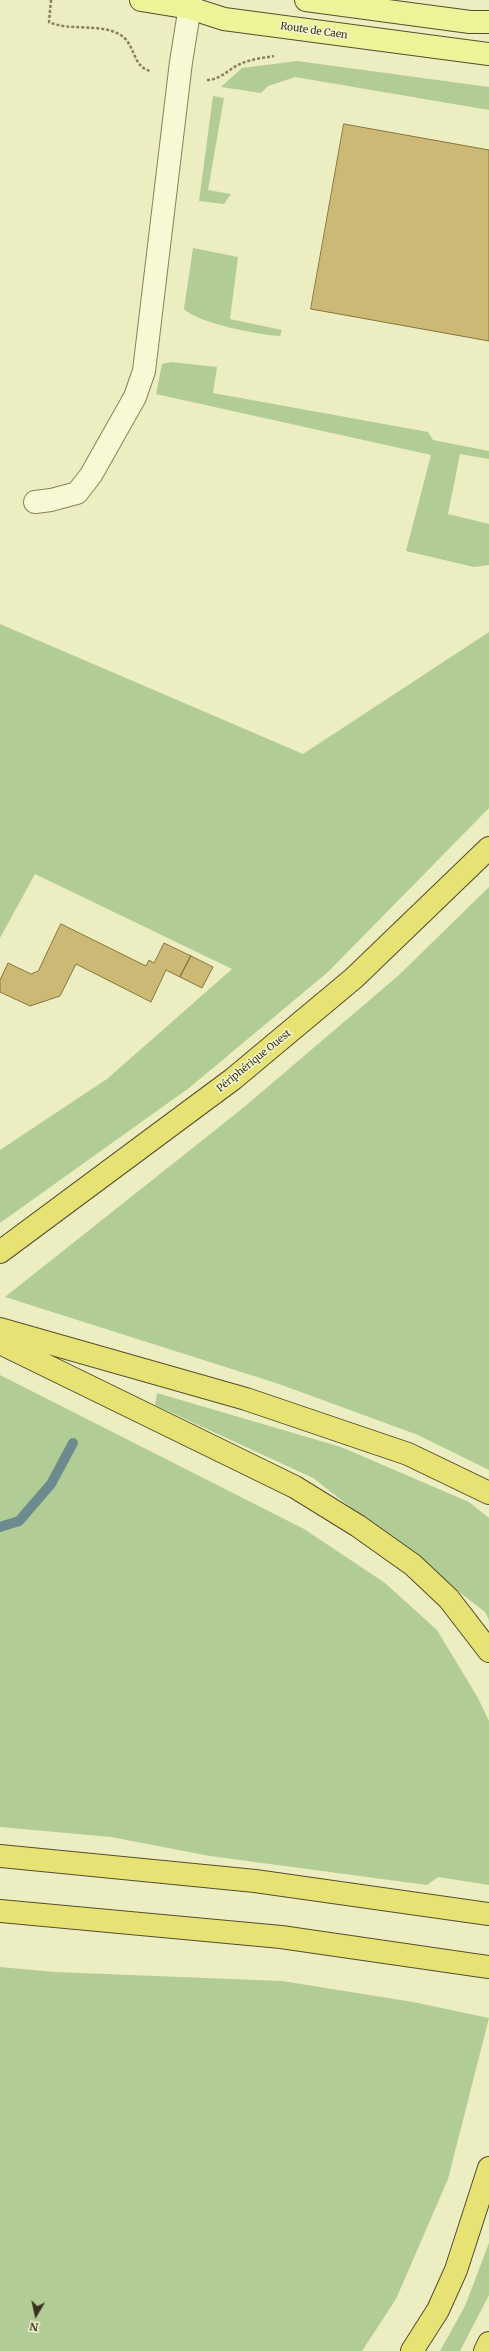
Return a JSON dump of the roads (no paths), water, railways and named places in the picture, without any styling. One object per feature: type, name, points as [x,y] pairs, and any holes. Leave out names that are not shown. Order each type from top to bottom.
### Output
[{"type":"highway","name":"Périphérique Ouest","points":[[0,1252],[257,1059],[354,978],[489,848]]},
{"type":"highway","points":[[0,1329],[246,1399],[408,1454],[489,1493]]},
{"type":"highway","points":[[0,1343],[294,1487],[358,1526],[413,1565],[449,1599],[489,1651]]},
{"type":"highway","points":[[0,1856],[254,1881],[489,1914]]},
{"type":"highway","points":[[0,1911],[280,1937],[489,1967]]},
{"type":"highway","points":[[412,2351],[438,2310],[456,2270],[489,2168]]},
{"type":"highway","points":[[485,2351],[489,2343]]},
{"type":"main road","name":"Route de Caen","points":[[141,0],[190,4],[224,19],[489,54]]},
{"type":"main road","points":[[306,0],[470,22],[489,22]]},
{"type":"street","points":[[35,502],[51,500],[77,493],[90,475],[135,397],[144,371],[190,4]]},
{"type":"waterway","points":[[0,1527],[19,1521],[51,1484],[73,1443]]}]
